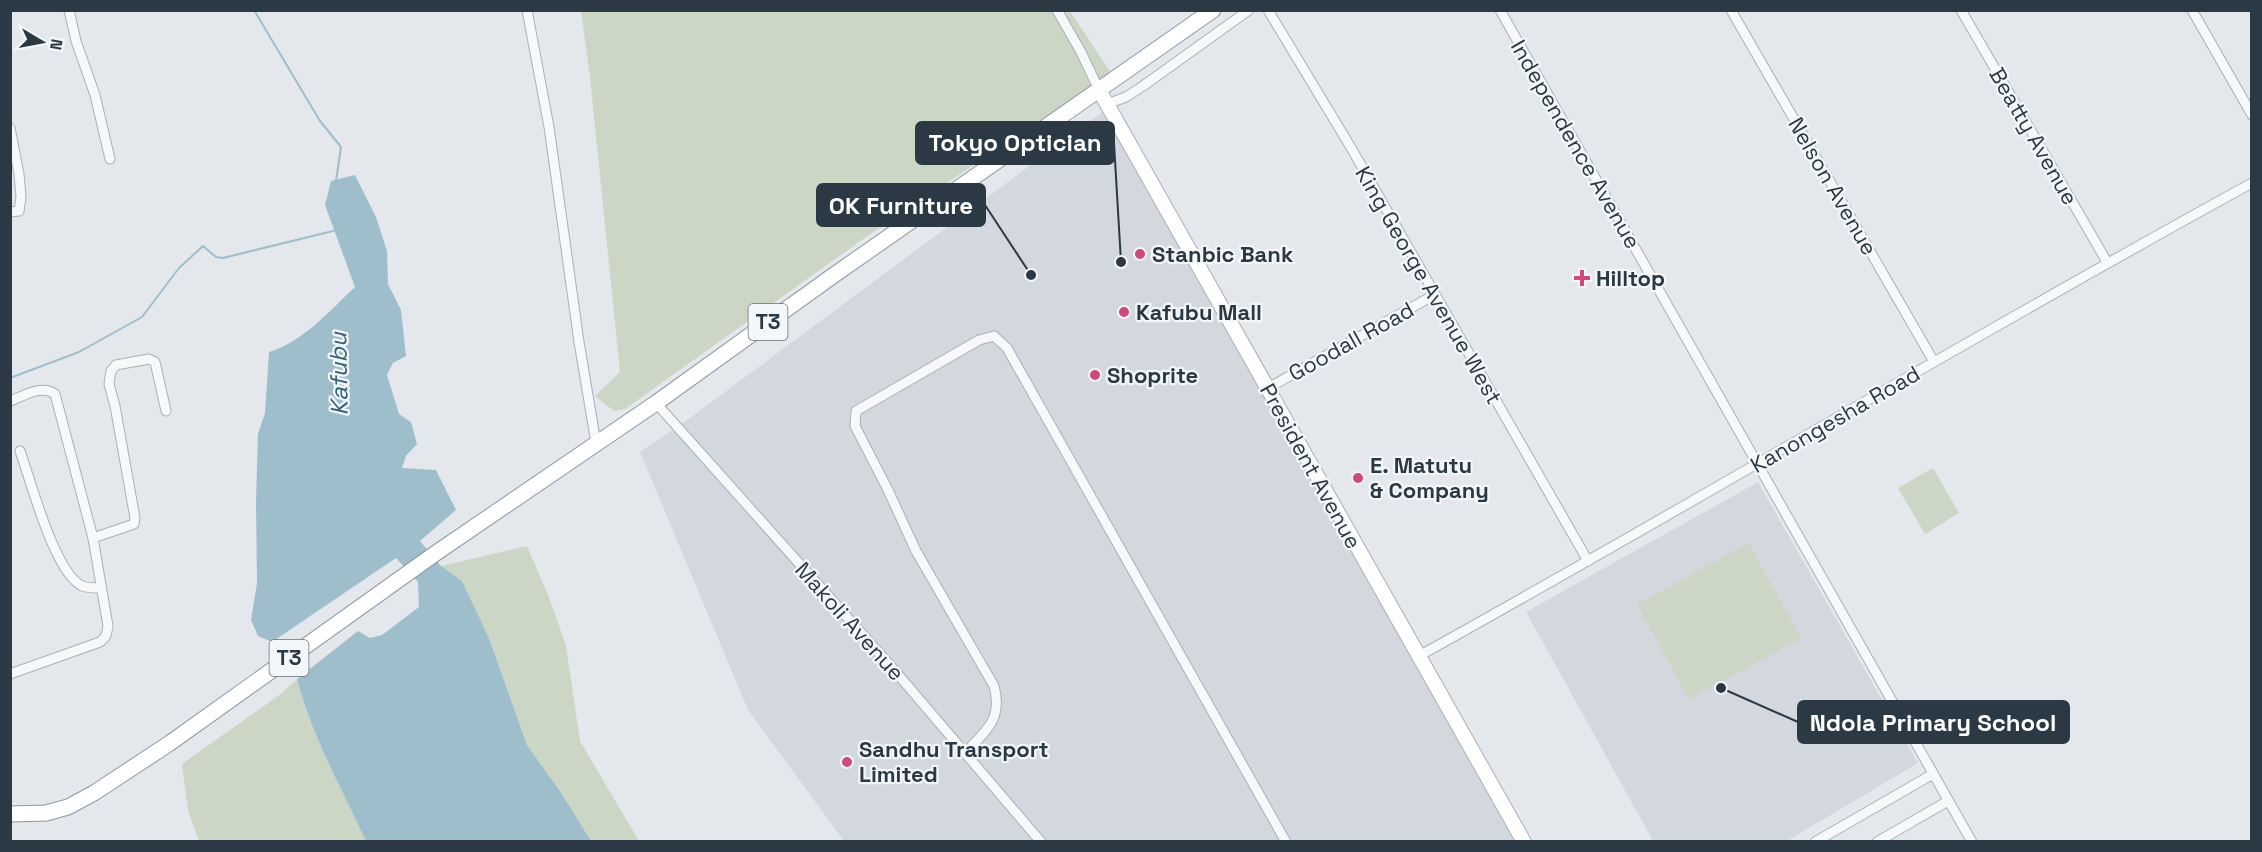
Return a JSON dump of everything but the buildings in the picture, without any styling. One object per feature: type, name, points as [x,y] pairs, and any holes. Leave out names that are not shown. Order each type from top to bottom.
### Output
[{"type":"highway","name":"T3","points":[[10,814],[56,811],[68,807],[94,793],[170,743],[436,553],[656,403],[1212,10]]},
{"type":"main road","name":"President Avenue","points":[[1099,90],[1524,842]]},
{"type":"street","points":[[69,10],[76,41],[95,95],[110,159]]},
{"type":"street","points":[[527,10],[549,127],[579,342],[596,443]]},
{"type":"street","points":[[1057,10],[1099,90]]},
{"type":"street","points":[[1107,104],[1126,98],[1249,10]]},
{"type":"street","name":"King George Avenue West","points":[[1268,10],[1345,137],[1588,561]]},
{"type":"street","name":"Independence Avenue","points":[[1500,10],[1972,842]]},
{"type":"street","name":"Nelson Avenue","points":[[1731,10],[1934,362]]},
{"type":"street","name":"Beatty Avenue","points":[[1961,10],[2107,262]]},
{"type":"street","points":[[2192,10],[2252,116]]},
{"type":"street","points":[[10,128],[21,197],[19,211],[10,212]]},
{"type":"street","name":"Kanongesha Road","points":[[1419,656],[1758,464],[2107,262],[2252,183]]},
{"type":"street","name":"Goodall Road","points":[[1268,388],[1434,295]]},
{"type":"street","points":[[965,753],[989,728],[994,717],[997,707],[994,686],[916,551],[855,426],[854,418],[856,411],[866,405],[980,340],[994,336],[1007,348],[1286,842]]},
{"type":"street","points":[[93,538],[127,528],[134,524],[135,518],[109,384],[111,371],[116,365],[149,359],[155,362],[166,411]]},
{"type":"street","points":[[10,401],[42,389],[49,389],[55,394],[93,538],[108,626],[106,636],[100,642],[10,674]]},
{"type":"street","name":"Makoli Avenue","points":[[656,403],[895,671],[1041,842]]},
{"type":"street","points":[[20,451],[45,530],[56,550],[76,581],[83,587],[100,588]]},
{"type":"street","points":[[1815,842],[1933,774]]},
{"type":"street","points":[[1877,842],[1948,801]]},
{"type":"shaded area","points":[[1105,110],[1518,841],[844,841],[748,710],[640,452],[690,418]]},
{"type":"shaded area","points":[[1758,482],[1918,763],[1787,841],[1653,841],[1526,612]]},
{"type":"green space","points":[[581,11],[1070,11],[1111,73],[866,237],[625,409],[614,411],[595,396],[620,372],[590,77]]},
{"type":"green space","points":[[1933,468],[1959,513],[1925,534],[1898,488]]},
{"type":"green space","points":[[1749,543],[1801,638],[1689,699],[1637,604]]},
{"type":"green space","points":[[527,546],[550,600],[566,646],[580,741],[639,841],[591,841],[562,794],[527,745],[489,638],[462,581],[441,566]]},
{"type":"green space","points":[[297,679],[319,741],[366,841],[199,841],[188,810],[182,764],[282,693]]},
{"type":"water","points":[[355,175],[376,217],[387,251],[388,284],[401,310],[406,356],[393,363],[387,375],[399,414],[411,422],[417,444],[406,456],[402,468],[436,470],[456,510],[420,541],[441,566],[462,581],[489,638],[527,745],[562,794],[591,841],[366,841],[319,741],[297,679],[358,631],[370,638],[382,635],[419,607],[418,582],[396,558],[272,642],[258,636],[251,620],[257,583],[258,434],[265,413],[269,352],[304,333],[355,287],[325,205],[331,181]]},
{"type":"waterway","name":"Kafubu","points":[[254,10],[320,121],[341,147],[336,181]]},
{"type":"waterway","points":[[10,378],[79,352],[142,317],[179,268],[203,246],[216,257],[223,258],[337,230]]},
{"type":"place","name":"Stanbic Bank","points":[[1140,254]]},
{"type":"place","name":"Tokyo Optician","points":[[1121,262]]},
{"type":"place","name":"OK Furniture","points":[[1031,275]]},
{"type":"place","name":"Hilltop","points":[[1582,278]]},
{"type":"place","name":"Kafubu Mall","points":[[1124,312]]},
{"type":"place","name":"Shoprite","points":[[1095,375]]},
{"type":"place","name":"E. Matutu & Company","points":[[1358,478]]},
{"type":"place","name":"Ndola Primary School","points":[[1721,688]]},
{"type":"place","name":"Sandhu Transport Limited","points":[[847,762]]}]
